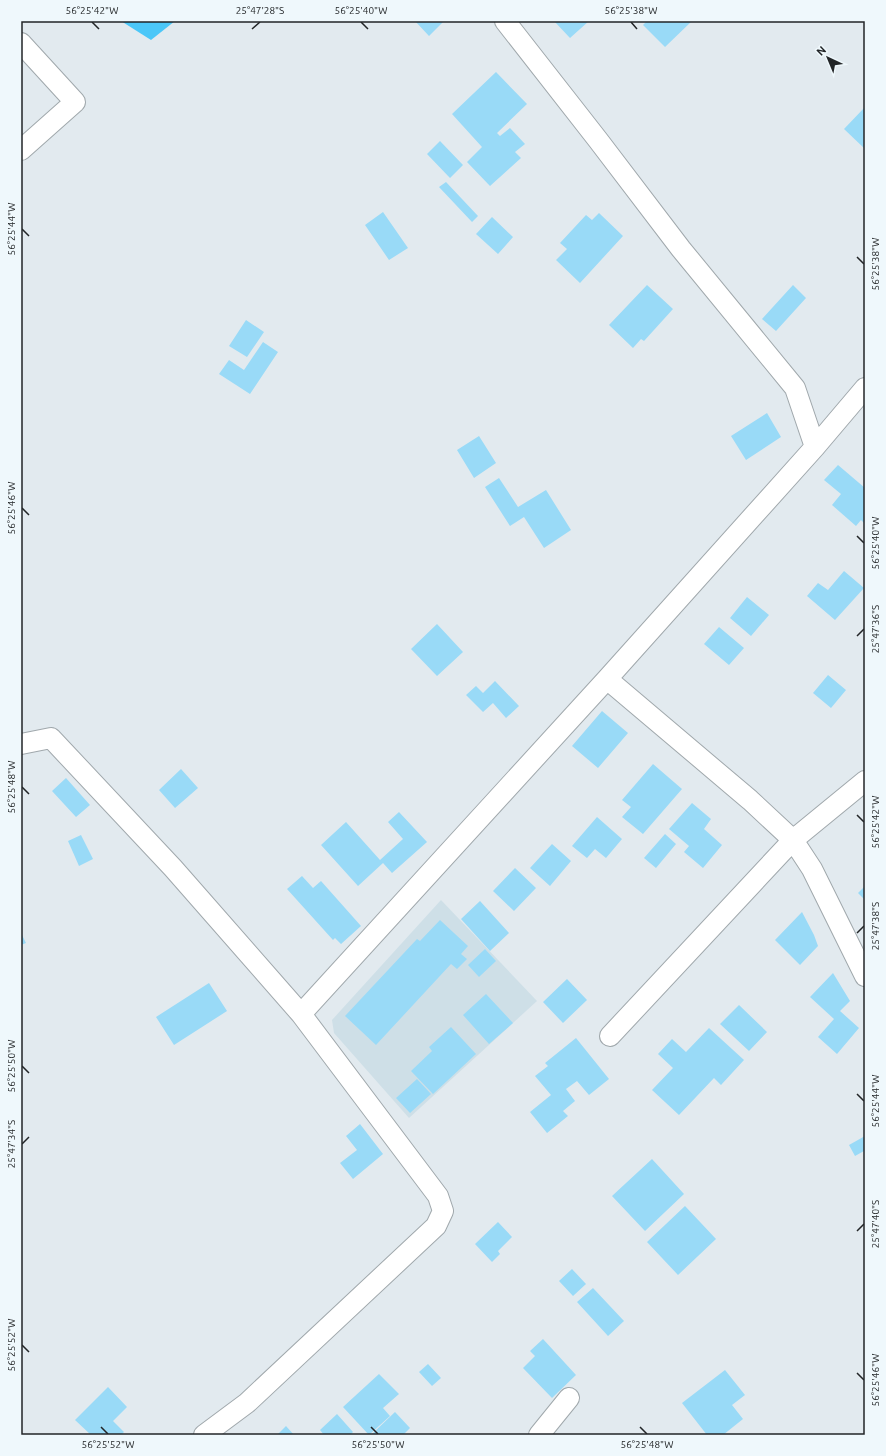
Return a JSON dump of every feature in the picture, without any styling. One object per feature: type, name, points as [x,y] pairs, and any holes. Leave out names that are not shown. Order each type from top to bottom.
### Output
[{"type":"street","points":[[505,21],[682,249],[795,388],[815,447]]},
{"type":"street","points":[[21,43],[75,102],[21,150]]},
{"type":"street","points":[[301,1014],[607,679],[815,447],[865,388]]},
{"type":"street","points":[[607,679],[750,800],[793,840],[812,869],[865,976]]},
{"type":"street","points":[[21,744],[51,738],[173,868],[301,1014],[438,1196],[443,1211],[436,1226],[247,1403],[204,1435]]},
{"type":"street","points":[[610,1036],[793,840],[865,781]]},
{"type":"street","points":[[539,1435],[569,1398]]},
{"type":"shaded area","points":[[121,21],[175,21],[151,40]]},
{"type":"shaded area","points":[[441,900],[537,1001],[409,1118],[334,1033],[332,1020]]},
{"type":"building","points":[[415,21],[444,21],[429,36]]},
{"type":"building","points":[[554,21],[589,21],[570,38]]},
{"type":"building","points":[[647,21],[692,21],[665,47],[643,25]]},
{"type":"building","points":[[496,72],[527,104],[497,133],[500,136],[510,128],[525,144],[515,152],[521,158],[490,186],[467,162],[482,147],[452,114]]},
{"type":"building","points":[[865,107],[865,149],[844,129]]},
{"type":"building","points":[[440,141],[463,165],[450,178],[427,154]]},
{"type":"building","points":[[446,182],[478,216],[472,222],[439,187]]},
{"type":"building","points":[[383,212],[408,248],[389,260],[365,225]]},
{"type":"building","points":[[599,213],[623,236],[580,283],[556,260],[567,249],[560,243],[586,215],[592,220]]},
{"type":"building","points":[[492,217],[513,237],[498,254],[476,234]]},
{"type":"building","points":[[647,285],[673,309],[644,341],[641,339],[633,348],[609,325]]},
{"type":"building","points":[[793,285],[806,298],[776,331],[762,319]]},
{"type":"building","points":[[246,320],[264,332],[247,357],[229,346]]},
{"type":"building","points":[[263,342],[278,352],[250,394],[219,374],[229,360],[244,370]]},
{"type":"building","points":[[767,413],[781,437],[746,460],[731,436]]},
{"type":"building","points":[[479,436],[496,463],[474,478],[457,450]]},
{"type":"building","points":[[838,465],[865,488],[865,524],[861,520],[856,526],[832,505],[841,494],[824,480]]},
{"type":"building","points":[[499,478],[518,507],[546,490],[571,530],[544,548],[524,517],[510,526],[485,487]]},
{"type":"building","points":[[844,571],[864,588],[835,620],[807,596],[818,583],[828,590]]},
{"type":"building","points":[[747,597],[769,615],[751,636],[730,618]]},
{"type":"building","points":[[437,624],[463,652],[437,676],[411,649]]},
{"type":"building","points":[[719,627],[744,648],[729,665],[704,644]]},
{"type":"building","points":[[828,675],[846,690],[831,708],[813,693]]},
{"type":"building","points":[[495,681],[519,706],[506,718],[493,703],[483,712],[466,695],[476,686],[483,693]]},
{"type":"building","points":[[602,711],[628,733],[598,768],[572,746]]},
{"type":"building","points":[[653,764],[682,789],[643,834],[622,817],[631,807],[622,800]]},
{"type":"building","points":[[181,769],[198,788],[175,808],[159,790]]},
{"type":"building","points":[[66,778],[90,805],[76,817],[52,791]]},
{"type":"building","points":[[692,803],[711,819],[704,829],[722,845],[703,868],[684,852],[689,846],[669,829]]},
{"type":"building","points":[[399,812],[427,842],[392,873],[383,863],[358,886],[321,845],[346,822],[380,860],[403,839],[388,822]]},
{"type":"building","points":[[597,817],[622,839],[606,858],[595,849],[587,858],[572,846]]},
{"type":"building","points":[[665,834],[676,844],[656,868],[644,858]]},
{"type":"building","points":[[81,835],[93,859],[79,866],[68,841]]},
{"type":"building","points":[[552,844],[571,861],[550,886],[530,868]]},
{"type":"building","points":[[515,868],[536,888],[514,911],[493,891]]},
{"type":"building","points":[[302,876],[313,888],[321,881],[361,926],[341,944],[335,938],[333,940],[287,889]]},
{"type":"building","points":[[865,886],[865,900],[858,893]]},
{"type":"building","points":[[480,901],[509,933],[490,951],[461,919]]},
{"type":"building","points":[[802,912],[818,946],[800,965],[775,940]]},
{"type":"building","points":[[440,920],[468,946],[461,954],[467,959],[457,969],[451,964],[376,1045],[345,1016],[417,939],[420,941]]},
{"type":"building","points":[[21,933],[26,943],[21,945]]},
{"type":"building","points":[[485,949],[496,961],[479,977],[468,965]]},
{"type":"building","points":[[833,973],[850,1001],[840,1011],[859,1028],[837,1054],[818,1037],[834,1019],[810,997]]},
{"type":"building","points":[[567,979],[587,1000],[563,1023],[543,1002]]},
{"type":"building","points":[[209,983],[227,1011],[174,1045],[156,1017]]},
{"type":"building","points":[[486,994],[513,1023],[489,1044],[463,1015]]},
{"type":"building","points":[[739,1005],[767,1032],[749,1051],[720,1024]]},
{"type":"building","points":[[451,1027],[476,1054],[433,1094],[411,1071],[432,1051],[429,1047]]},
{"type":"building","points":[[709,1028],[744,1060],[721,1085],[714,1078],[679,1115],[652,1090],[673,1068],[658,1054],[672,1039],[686,1052]]},
{"type":"building","points":[[576,1038],[609,1079],[589,1095],[577,1081],[566,1089],[575,1101],[563,1111],[568,1116],[547,1133],[530,1112],[551,1095],[535,1076],[548,1066],[545,1063]]},
{"type":"building","points":[[417,1079],[431,1094],[410,1113],[396,1098]]},
{"type":"building","points":[[360,1124],[383,1154],[353,1179],[340,1163],[357,1150],[346,1136]]},
{"type":"building","points":[[865,1136],[865,1153],[864,1151],[855,1156],[849,1145]]},
{"type":"building","points":[[652,1159],[684,1194],[645,1231],[612,1196]]},
{"type":"building","points":[[685,1206],[716,1239],[678,1275],[647,1242]]},
{"type":"building","points":[[498,1222],[512,1237],[498,1251],[500,1254],[492,1262],[475,1244]]},
{"type":"building","points":[[572,1269],[586,1284],[573,1296],[559,1281]]},
{"type":"building","points":[[593,1288],[624,1321],[608,1336],[577,1302]]},
{"type":"building","points":[[543,1339],[576,1375],[552,1398],[523,1368],[535,1356],[530,1351]]},
{"type":"building","points":[[428,1364],[441,1378],[432,1386],[419,1372]]},
{"type":"building","points":[[725,1370],[745,1395],[732,1405],[743,1419],[723,1435],[707,1435],[682,1403]]},
{"type":"building","points":[[379,1374],[399,1394],[383,1408],[390,1416],[369,1435],[343,1407]]},
{"type":"building","points":[[108,1387],[127,1407],[113,1421],[124,1432],[121,1435],[91,1435],[75,1420]]},
{"type":"building","points":[[395,1412],[410,1428],[403,1435],[371,1435]]},
{"type":"building","points":[[337,1414],[353,1432],[350,1435],[324,1435],[320,1430]]},
{"type":"building","points":[[286,1426],[294,1435],[277,1435]]}]
